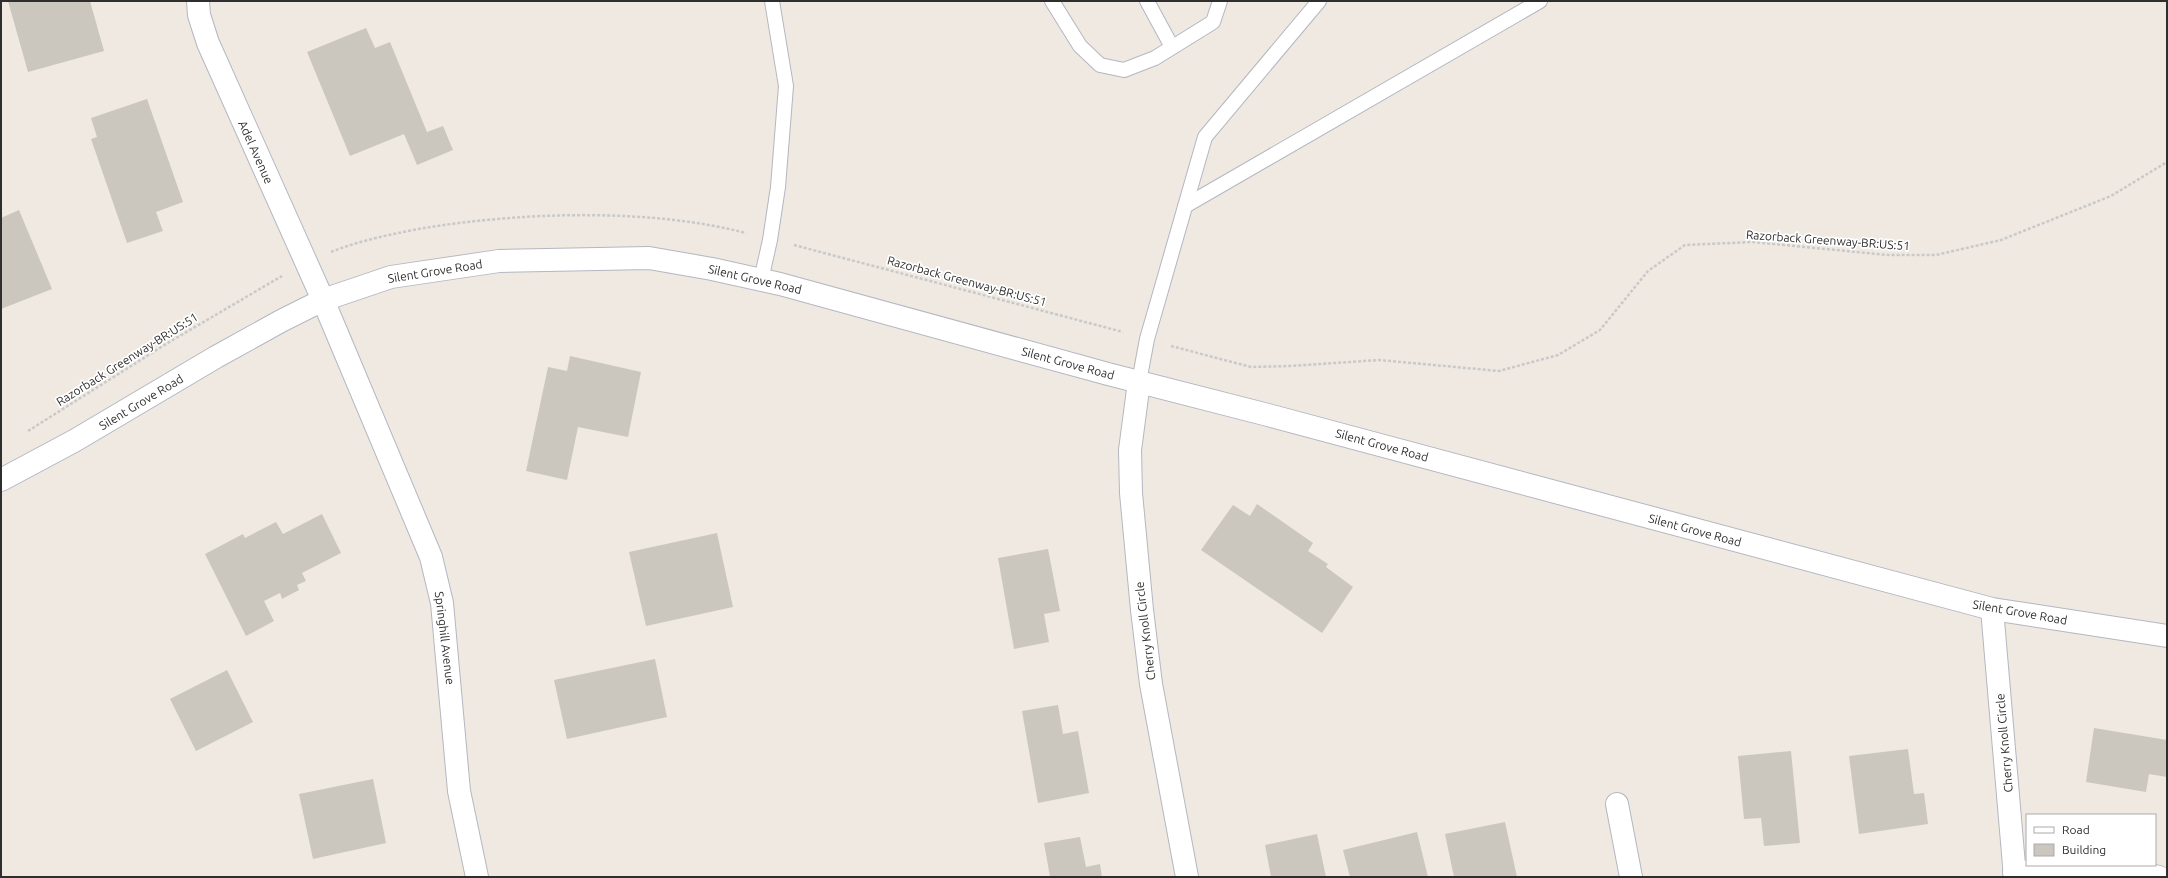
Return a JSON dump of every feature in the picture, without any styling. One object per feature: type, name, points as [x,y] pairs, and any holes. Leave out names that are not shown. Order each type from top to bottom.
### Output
[{"type":"street","name":"Adel Avenue","points":[[198,1],[199,15],[208,43],[323,300]]},
{"type":"street","name":"Silent Grove Road","points":[[1,480],[74,441],[223,353],[323,300],[391,277],[499,260],[649,258],[761,280],[1992,609],[2167,636]]},
{"type":"street","name":"Springhill Avenue","points":[[323,300],[431,557],[442,603],[459,791],[477,877]]},
{"type":"street","name":"Cherry Knoll Circle","points":[[1139,382],[1130,450],[1130,493],[1151,684],[1187,877]]},
{"type":"street","name":"Cherry Knoll Circle","points":[[1992,609],[2015,874]]},
{"type":"street","points":[[1617,804],[1631,877]]},
{"type":"street","points":[[2015,874],[2074,869],[2144,873],[2159,877]]},
{"type":"lane","points":[[761,280],[770,240],[778,187],[786,86],[772,1]]},
{"type":"lane","points":[[1052,1],[1080,46],[1100,65],[1124,70],[1155,58],[1213,22],[1220,1]]},
{"type":"lane","points":[[1147,1],[1172,47]]},
{"type":"lane","points":[[1139,382],[1147,340],[1205,137],[1320,1]]},
{"type":"lane","points":[[1185,206],[1540,1]]},
{"type":"path","name":"Razorback Greenway-BR:US:51","points":[[1203,355],[1251,367],[1379,360],[1499,371],[1558,355],[1600,330],[1648,270],[1685,245],[1753,242],[1888,255],[1936,255],[2001,240],[2104,199],[2167,162]]},
{"type":"path","points":[[345,246],[386,235],[456,223],[536,215],[635,218],[724,228]]},
{"type":"path","name":"Razorback Greenway-BR:US:51","points":[[823,252],[1106,327]]},
{"type":"path","name":"Razorback Greenway-BR:US:51","points":[[24,435],[166,344],[249,297]]},
{"type":"building","points":[[8,1],[90,1],[104,51],[28,72]]},
{"type":"building","points":[[366,28],[375,48],[390,42],[427,132],[443,126],[453,150],[417,165],[404,134],[350,156],[307,52]]},
{"type":"building","points":[[147,99],[183,202],[156,212],[163,231],[127,243],[91,139],[97,137],[91,118]]},
{"type":"building","points":[[19,210],[52,289],[1,309],[1,218]]},
{"type":"building","points":[[570,356],[641,372],[628,437],[578,427],[567,480],[526,471],[548,367],[567,371]]},
{"type":"building","points":[[1257,504],[1313,543],[1308,551],[1328,564],[1326,567],[1353,587],[1322,633],[1201,550],[1233,505],[1250,516]]},
{"type":"building","points":[[322,514],[341,553],[302,573],[306,581],[297,585],[299,590],[282,599],[280,593],[264,601],[274,621],[246,636],[205,554],[243,534],[245,538],[276,522],[283,534]]},
{"type":"building","points":[[717,533],[733,607],[646,626],[629,552]]},
{"type":"building","points":[[1048,549],[1060,611],[1044,614],[1049,642],[1014,649],[998,558]]},
{"type":"building","points":[[655,659],[667,717],[567,739],[554,680]]},
{"type":"building","points":[[227,670],[253,722],[196,751],[170,699]]},
{"type":"building","points":[[1058,705],[1063,734],[1078,731],[1089,793],[1038,803],[1022,711]]},
{"type":"building","points":[[2094,728],[2167,740],[2167,777],[2149,774],[2146,792],[2086,782]]},
{"type":"building","points":[[1908,749],[1914,794],[1924,793],[1928,824],[1859,834],[1849,756]]},
{"type":"building","points":[[1791,751],[1800,843],[1764,846],[1761,818],[1744,819],[1738,756]]},
{"type":"building","points":[[373,779],[386,843],[313,859],[299,794]]},
{"type":"building","points":[[1505,822],[1517,877],[1454,877],[1445,834]]},
{"type":"building","points":[[1417,832],[1428,877],[1350,877],[1343,850]]},
{"type":"building","points":[[1317,834],[1326,877],[1271,877],[1265,845]]},
{"type":"building","points":[[1080,837],[1086,867],[1100,864],[1102,877],[1050,877],[1044,843]]}]
